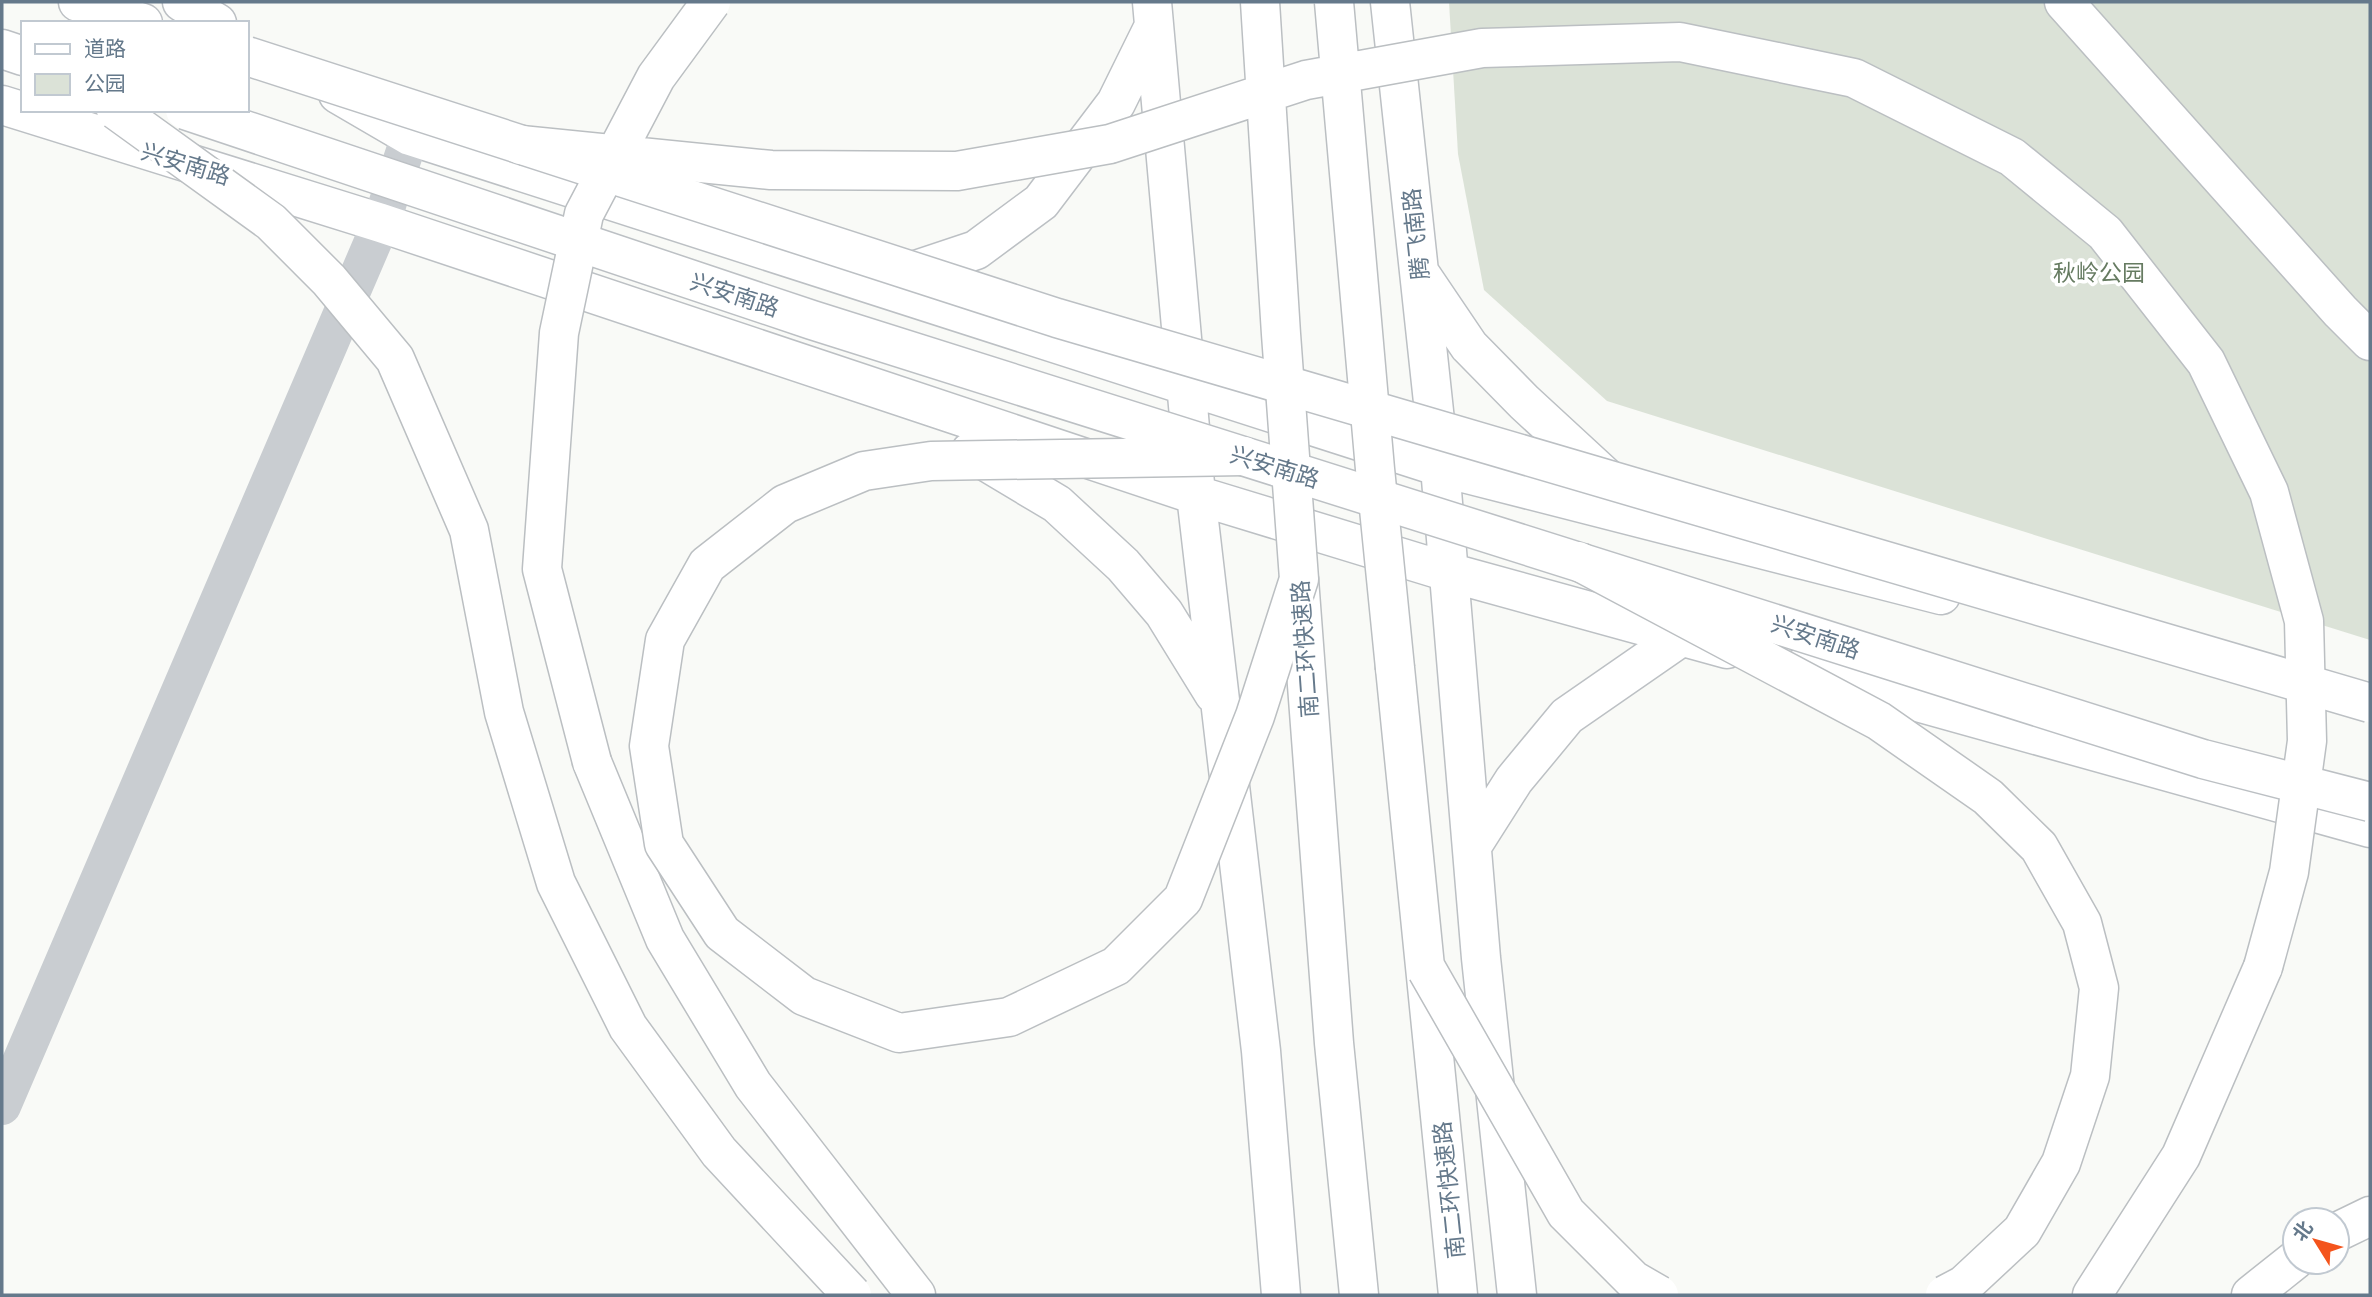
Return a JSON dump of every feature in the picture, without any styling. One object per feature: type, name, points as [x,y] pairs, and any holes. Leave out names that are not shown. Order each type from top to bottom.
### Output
[{"type":"main road","points":[[78,2],[137,21]]},
{"type":"main road","points":[[182,2],[214,21]]},
{"type":"main road","points":[[711,2],[656,77],[584,214],[558,333],[542,569],[592,762],[665,939],[753,1085],[916,1295]]},
{"type":"main road","name":"南二环快速路","points":[[1260,2],[1282,348],[1334,1043],[1359,1295]]},
{"type":"main road","name":"南二环快速路","points":[[1334,2],[1375,469],[1458,1295]]},
{"type":"main road","name":"腾飞南路","points":[[1390,2],[1440,467],[1472,846],[1517,1295]]},
{"type":"main road","points":[[2064,2],[2340,311],[2370,341]]},
{"type":"main road","points":[[2071,2],[2132,78]]},
{"type":"main road","points":[[871,285],[976,250],[1041,202],[1116,103],[1153,14]]},
{"type":"main road","points":[[1153,14],[1185,386],[1261,1051],[1281,1295]]},
{"type":"main road","points":[[248,41],[410,136],[1440,467],[2370,704]]},
{"type":"main road","points":[[521,145],[771,170],[957,171],[1110,144],[1306,80],[1482,48],[1680,42],[1854,78],[2012,156],[2105,233],[2206,362],[2269,492],[2304,621],[2307,741],[2289,872],[2263,967],[2181,1156],[2092,1295]]},
{"type":"main road","points":[[2,49],[21,55]]},
{"type":"main road","points":[[248,56],[1057,318],[2370,704]]},
{"type":"main road","name":"兴安南路","points":[[2,106],[21,112]]},
{"type":"main road","name":"兴安南路","points":[[21,112],[381,223],[1196,495],[1448,572],[2370,828]]},
{"type":"main road","points":[[119,112],[271,222],[329,280],[395,359],[469,530],[504,712],[556,883],[628,1027],[719,1152],[852,1295]]},
{"type":"main road","name":"兴安南路","points":[[192,112],[812,320],[2203,758],[2370,802]]},
{"type":"main road","points":[[1419,271],[1469,346],[1524,402],[1654,522]]},
{"type":"main road","points":[[848,379],[1057,504],[1122,565],[1164,613],[1220,702]]},
{"type":"main road","points":[[1244,456],[931,461],[864,471],[785,503],[707,565],[665,640],[649,746],[664,844],[722,933],[804,996],[899,1033],[1009,1017],[1116,966],[1183,899],[1255,716],[1299,579]]},
{"type":"main road","points":[[1578,561],[1879,721],[1988,797],[2039,847],[2082,923],[2099,988],[2090,1076],[2062,1163],[2022,1231],[1964,1285],[1945,1295]]},
{"type":"main road","points":[[1472,846],[1514,780],[1567,716],[1681,636]]},
{"type":"main road","points":[[1427,970],[1566,1213],[1633,1280],[1658,1295]]},
{"type":"main road","points":[[2351,1225],[2370,1216]]},
{"type":"main road","points":[[2251,1295],[2281,1271]]},
{"type":"street","points":[[2,1106],[381,223],[410,136]]},
{"type":"green space","name":"秋岭公园","points":[[1449,2],[2370,2],[2370,640],[1607,401],[1484,290],[1458,154]]}]
